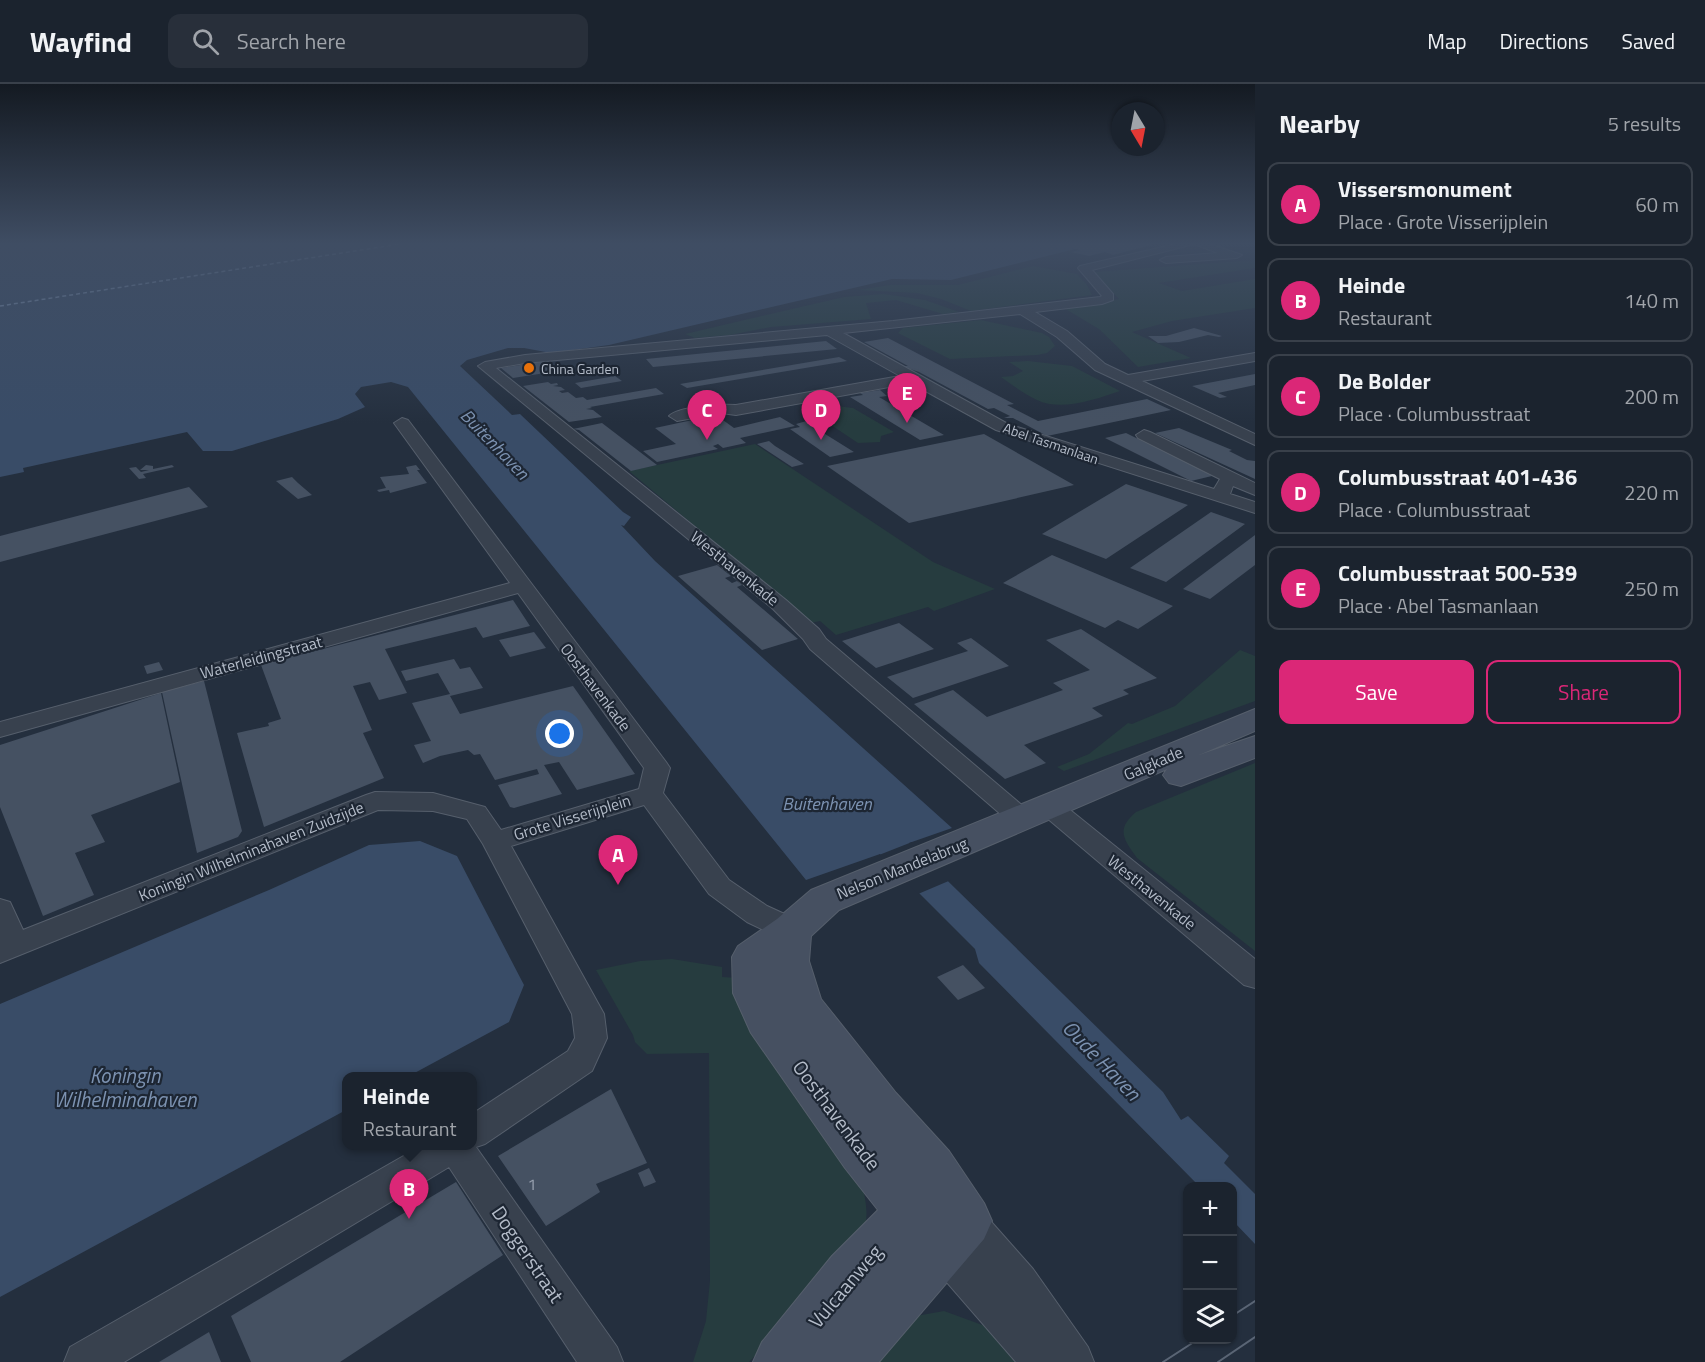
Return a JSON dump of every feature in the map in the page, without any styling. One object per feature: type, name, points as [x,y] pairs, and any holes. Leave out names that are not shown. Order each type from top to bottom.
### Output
[{"type":"main road","name":"Galgkade","points":[[1035,813],[1255,719]]},
{"type":"main road","name":"Galgkade","points":[[1035,813],[1102,806],[1255,746]]},
{"type":"main road","name":"Nelson Mandelabrug","points":[[791,930],[825,900],[1035,813]]},
{"type":"main road","name":"Oosthavenkade","points":[[791,930],[788,962],[801,1005],[879,1108],[931,1167],[939,1227]]},
{"type":"main road","name":"Vulcaanweg","points":[[782,1362],[851,1275],[939,1227]]},
{"type":"main road","points":[[841,1362],[939,1227]]},
{"type":"street","points":[[829,331],[1073,304]]},
{"type":"street","points":[[1030,309],[1100,367],[1255,431]]},
{"type":"street","name":"Westhavenkade","points":[[829,331],[544,357],[485,366],[779,604],[812,634],[818,644],[929,742],[1035,813],[1255,976]]},
{"type":"street","name":"Abel Tasmanlaan","points":[[829,331],[1002,427],[1130,470],[1255,508]]},
{"type":"street","points":[[1130,380],[1255,357]]},
{"type":"street","points":[[677,417],[721,408],[736,410],[913,378]]},
{"type":"street","points":[[1130,380],[1255,440]]},
{"type":"street","name":"Oosthavenkade","points":[[402,423],[657,768],[650,794]]},
{"type":"street","points":[[1144,435],[1255,490]]},
{"type":"street","points":[[1220,496],[1229,477]]},
{"type":"street","name":"Waterleidingstraat","points":[[0,730],[522,586]]},
{"type":"street","points":[[650,794],[720,887],[757,914],[791,930]]},
{"type":"street","name":"Grote Visserijplein","points":[[495,841],[650,794]]},
{"type":"street","name":"Koningin Wilhelminahaven Zuidzijde","points":[[7,948],[375,801],[433,802],[476,813],[495,841],[588,1014],[591,1038],[580,1061],[477,1130]]},
{"type":"street","points":[[0,910],[7,948]]},
{"type":"street","points":[[85,1362],[447,1150]]},
{"type":"street","name":"Doggerstraat","points":[[457,1150],[602,1362]]},
{"type":"street","name":"Oosthavenkade","points":[[939,1227],[1044,1362]]},
{"type":"street","name":"Oosthavenkade","points":[[939,1227],[1019,1282],[1073,1362]]},
{"type":"green space","points":[[815,304],[866,304],[871,319],[771,327],[730,335],[695,338],[685,334]]},
{"type":"green space","points":[[908,304],[935,304],[959,312],[943,314]]},
{"type":"green space","points":[[953,304],[1027,304],[971,311]]},
{"type":"green space","points":[[1091,304],[1255,304],[1255,308],[1172,321],[1132,332],[1191,358],[1138,367],[1099,329],[1064,308]]},
{"type":"green space","points":[[981,320],[1042,333],[1049,337],[1055,346],[1047,353],[1037,355],[950,359],[898,333],[903,328]]},
{"type":"green space","points":[[1028,361],[1072,366],[1120,391],[1067,405],[1046,403],[1027,395],[1001,377],[1013,376],[1023,371],[1009,362]]},
{"type":"green space","points":[[826,399],[837,406],[853,408],[894,432],[881,436],[880,442],[858,443],[831,425],[833,421],[805,403]]},
{"type":"green space","points":[[755,444],[933,562],[995,589],[934,611],[928,607],[836,635],[820,621],[811,623],[629,471]]},
{"type":"green space","points":[[1240,650],[1255,656],[1255,701],[1064,771],[1057,767],[1089,754],[1128,723],[1132,724],[1175,706]]},
{"type":"green space","points":[[1255,763],[1255,951],[1137,858],[1125,840],[1124,829],[1136,812]]},
{"type":"green space","points":[[672,959],[722,967],[722,977],[738,978],[860,1177],[864,1195],[866,1220],[859,1240],[814,1296],[749,1362],[693,1362],[706,1321],[710,1281],[709,1053],[647,1054],[635,1042],[596,970],[640,961]]},
{"type":"green space","points":[[944,1311],[996,1330],[1021,1359],[1015,1362],[871,1362],[916,1316]]},
{"type":"water","points":[[0,304],[786,304],[609,345],[551,353],[524,348],[508,348],[467,360],[460,366],[512,415],[520,414],[631,517],[624,526],[621,525],[655,561],[952,828],[909,843],[1163,1092],[1181,1120],[1188,1116],[1229,1156],[1224,1163],[1255,1194],[1255,1244],[1237,1225],[1237,1182],[1195,1182],[979,963],[975,949],[880,854],[806,880],[408,387],[391,382],[361,387],[355,394],[365,407],[338,419],[232,451],[203,451],[187,432],[23,468],[24,472],[0,477]]},
{"type":"water","name":"Koningin Wilhelminahaven","points":[[420,841],[457,856],[524,985],[509,1022],[416,1072],[342,1072],[342,1112],[0,1297],[0,1004],[369,845]]},
{"type":"pier","points":[[912,842],[951,880],[918,894],[879,855]]},
{"type":"building","points":[[1194,328],[1222,336],[1208,335],[1179,342],[1158,343],[1148,336],[1166,336]]},
{"type":"building","points":[[888,338],[1014,404],[1007,405],[1038,421],[1147,399],[1171,410],[1047,436],[1013,418],[1004,418],[1010,416],[994,408],[988,409],[904,366],[908,366],[864,342]]},
{"type":"building","points":[[826,341],[837,349],[653,367],[646,359]]},
{"type":"building","points":[[839,357],[847,361],[687,388],[680,384]]},
{"type":"building","points":[[545,361],[558,371],[513,378],[501,368]]},
{"type":"building","points":[[1255,374],[1255,385],[1218,393],[1227,397],[1220,398],[1192,386]]},
{"type":"building","points":[[615,376],[622,381],[581,388],[575,383]]},
{"type":"building","points":[[557,383],[558,385],[553,386],[565,390],[559,391],[562,393],[568,392],[576,398],[583,397],[587,400],[656,388],[664,394],[590,407],[592,408],[586,409],[593,410],[602,417],[569,422],[523,386]]},
{"type":"building","points":[[880,390],[887,396],[879,397],[944,435],[920,440],[850,397]]},
{"type":"building","points":[[716,415],[734,428],[780,417],[795,426],[740,438],[746,443],[723,448],[718,444],[713,446],[718,449],[657,462],[643,451],[676,444],[655,428]]},
{"type":"building","points":[[810,420],[814,423],[809,424],[854,452],[830,457],[790,429],[800,427],[796,424]]},
{"type":"building","points":[[602,423],[657,465],[631,471],[579,430],[573,429]]},
{"type":"building","points":[[1179,428],[1232,450],[1229,451],[1247,460],[1255,461],[1255,479],[1155,433]]},
{"type":"building","points":[[1126,433],[1212,476],[1191,481],[1105,438]]},
{"type":"building","points":[[984,434],[1074,485],[909,523],[827,466]]},
{"type":"building","points":[[769,441],[804,464],[792,467],[757,444]]},
{"type":"building","points":[[146,465],[153,466],[153,469],[172,465],[174,467],[143,474],[146,478],[139,479],[129,468],[136,467],[141,472],[149,470],[140,470]]},
{"type":"building","points":[[416,465],[427,483],[390,493],[389,490],[379,492],[377,490],[386,488],[380,477],[409,474],[406,467]]},
{"type":"building","points":[[292,477],[312,495],[298,499],[276,481]]},
{"type":"building","points":[[1126,484],[1188,505],[1106,559],[1042,534]]},
{"type":"building","points":[[189,487],[208,507],[0,562],[0,536]]},
{"type":"building","points":[[1211,512],[1245,524],[1166,582],[1130,568]]},
{"type":"building","points":[[1255,535],[1255,565],[1210,599],[1183,589]]},
{"type":"building","points":[[1052,555],[1173,606],[1138,629],[1118,620],[1105,628],[1003,583]]},
{"type":"building","points":[[717,565],[731,576],[725,578],[732,583],[737,581],[742,585],[737,587],[798,639],[762,650],[678,576]]},
{"type":"building","points":[[513,600],[530,626],[483,638],[476,627],[385,649],[407,693],[379,700],[370,682],[353,686],[372,730],[363,733],[384,778],[264,827],[237,733],[269,726],[268,723],[281,719],[261,665]]},
{"type":"building","points":[[899,623],[934,649],[876,668],[842,641]]},
{"type":"building","points":[[1081,629],[1157,678],[1123,690],[1129,694],[1092,708],[1103,716],[1024,745],[1046,763],[1005,779],[914,704],[953,690],[987,717],[1063,690],[1053,683],[1090,670],[1046,640]]},
{"type":"building","points":[[534,632],[546,648],[510,657],[499,640]]},
{"type":"building","points":[[971,638],[1009,666],[913,698],[887,677],[968,651],[957,643]]},
{"type":"building","points":[[454,659],[460,669],[470,667],[483,688],[450,696],[460,714],[573,686],[635,774],[577,790],[559,762],[544,765],[562,794],[514,808],[510,807],[498,785],[539,774],[537,769],[495,780],[480,754],[474,755],[468,750],[440,756],[423,763],[414,745],[431,741],[412,703],[450,694],[438,673],[406,681],[401,671]]},
{"type":"building","points":[[159,662],[163,670],[147,674],[144,666]]},
{"type":"building","points":[[204,681],[242,831],[238,837],[197,853],[162,692]]},
{"type":"building","points":[[161,693],[180,782],[91,815],[105,842],[75,853],[94,895],[43,916],[0,807],[0,745]]},
{"type":"building","points":[[963,965],[985,988],[958,1000],[937,977]]},
{"type":"building","points":[[611,1089],[647,1163],[596,1184],[600,1192],[546,1226],[498,1156]]},
{"type":"building","points":[[649,1168],[656,1182],[644,1187],[638,1173]]},
{"type":"building","points":[[456,1182],[503,1255],[340,1362],[251,1362],[231,1316]]},
{"type":"building","points":[[209,1332],[221,1362],[159,1362]]},
{"type":"ferry route","points":[[0,306],[15,304]]},
{"type":"tram line","points":[[1237,1313],[1255,1301]]},
{"type":"tram line","points":[[1218,1362],[1255,1337]]},
{"type":"tram line","points":[[1163,1362],[1191,1344]]},
{"type":"place","name":"China Garden","points":[[529,368]]},
{"type":"place","name":"Columbusstraat 500-539","points":[[907,423]]},
{"type":"place","name":"De Bolder","points":[[707,440]]},
{"type":"place","name":"Columbusstraat 401-436","points":[[821,440]]},
{"type":"place","name":"Vissersmonument","points":[[618,885]]},
{"type":"place","name":"Heinde","points":[[409,1219]]},
{"type":"water label","name":"Buitenhaven","points":[[495,444]]},
{"type":"water label","name":"Buitenhaven","points":[[827,803]]},
{"type":"water label","name":"Oude Haven","points":[[1102,1060]]}]
